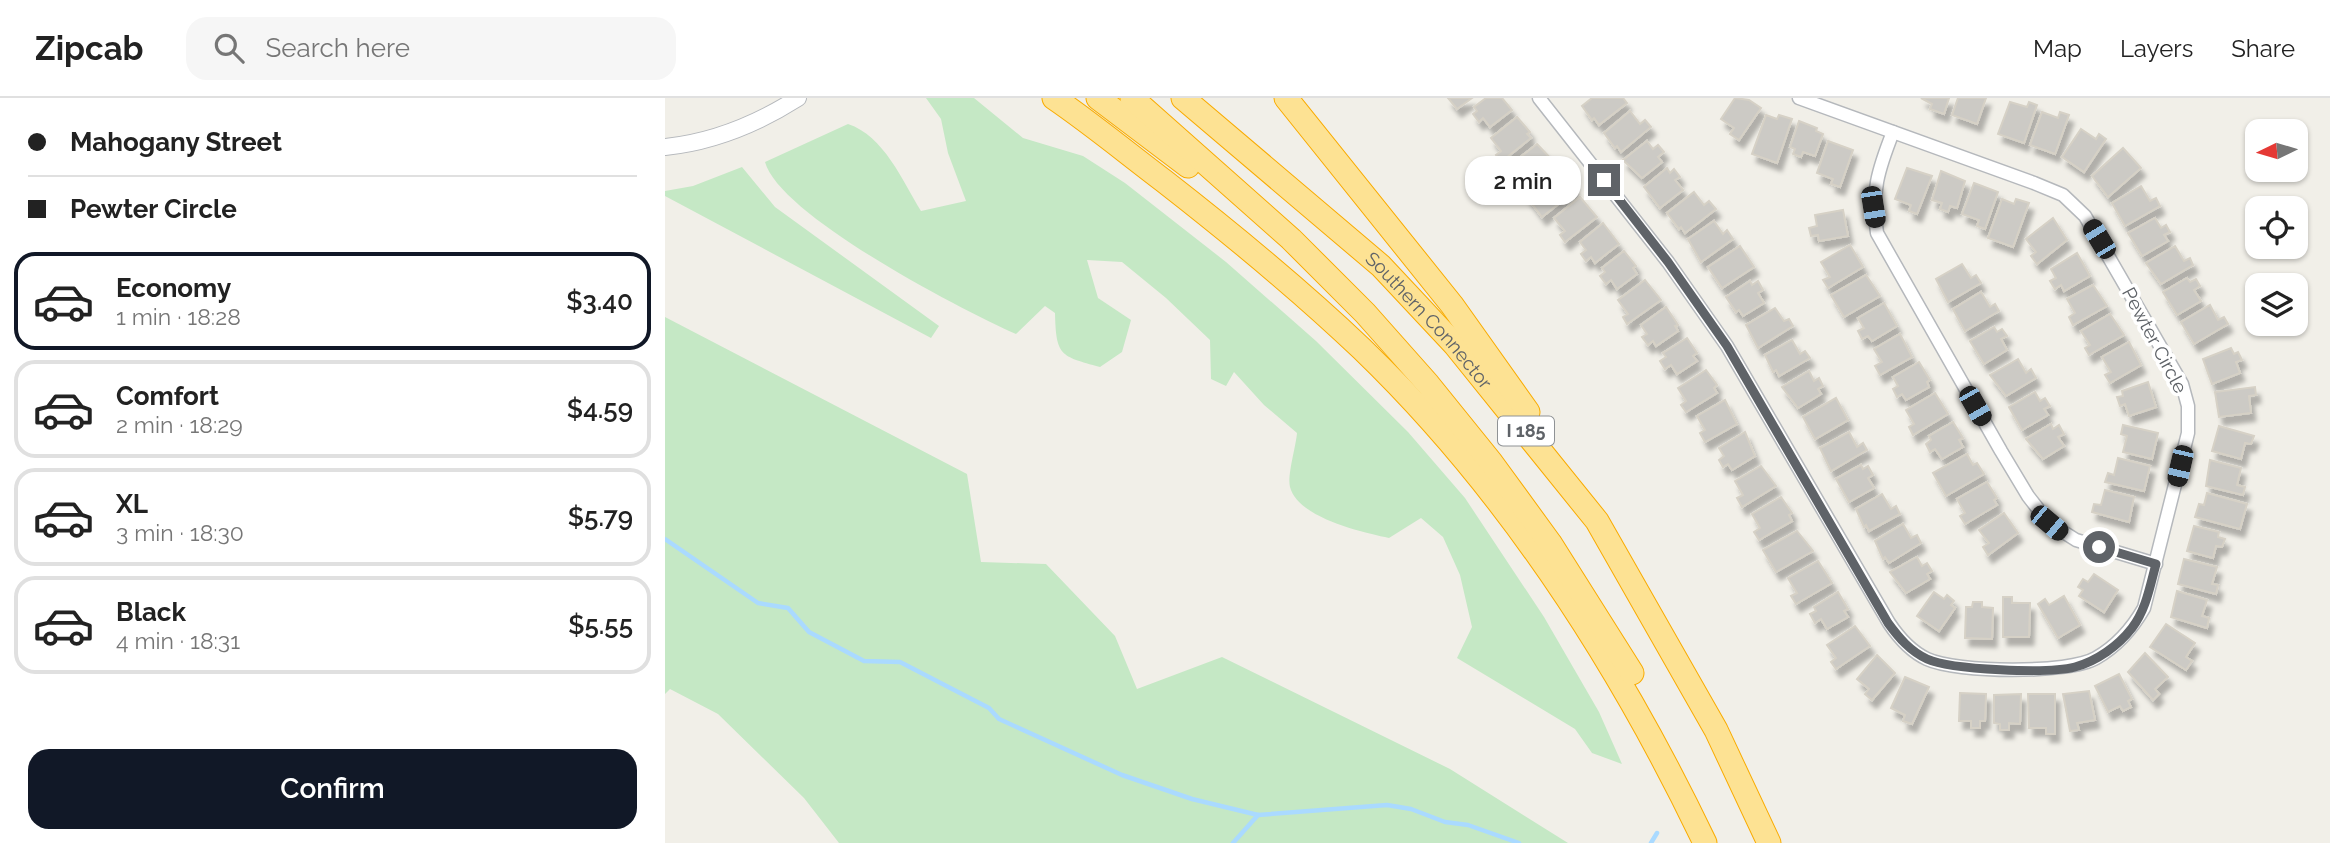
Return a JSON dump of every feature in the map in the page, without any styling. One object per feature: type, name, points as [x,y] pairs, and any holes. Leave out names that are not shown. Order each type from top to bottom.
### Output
[{"type":"highway","points":[[1036,98],[1128,154]]},
{"type":"highway","points":[[1054,98],[1271,266],[1362,349],[1445,439],[1520,533],[1588,631],[1651,737],[1705,843]]},
{"type":"highway","points":[[1098,98],[1170,152],[1346,296]]},
{"type":"highway","name":"I 185","points":[[1132,98],[1291,239],[1428,384],[1492,462],[1551,543],[1658,718],[1717,843]]},
{"type":"highway","name":"Southern Connector","points":[[1183,98],[1381,266],[1455,345],[1597,521],[1716,730],[1769,843]]},
{"type":"highway","points":[[1189,98],[1207,118]]},
{"type":"highway","points":[[1286,98],[1452,305],[1559,456],[1597,521]]},
{"type":"street","points":[[665,147],[702,141],[748,126],[798,98]]},
{"type":"street","name":"Pewter Circle","points":[[1539,98],[1668,262],[1727,346],[1888,623],[1903,643],[1928,659],[1962,668],[2073,667],[2095,659],[2132,628],[2144,608],[2188,433],[2188,407],[2182,384],[2085,216],[2063,195],[1799,98]]},
{"type":"street","points":[[1893,132],[1875,181],[1873,207],[1877,233],[2028,496],[2063,534],[2156,564]]},
{"type":"green space","points":[[926,98],[974,98],[1023,138],[1083,156],[1125,183],[1226,262],[1316,341],[1408,432],[1465,498],[1544,617],[1599,712],[1622,764],[1592,753],[1575,729],[1457,658],[1472,627],[1460,575],[1443,537],[1421,518],[1389,538],[1332,522],[1305,507],[1295,498],[1289,482],[1297,433],[1264,405],[1234,372],[1226,386],[1211,379],[1210,340],[1166,298],[1122,262],[1087,260],[1098,298],[1131,320],[1122,352],[1100,367],[1076,360],[1063,352],[1057,338],[1055,313],[1045,306],[1016,334],[956,305],[876,259],[803,208],[778,184],[765,162],[848,124],[872,138],[882,149],[921,211],[966,201],[948,153],[941,119]]},
{"type":"green space","points":[[742,167],[775,207],[939,326],[931,338],[665,196],[665,191],[693,186]]},
{"type":"green space","points":[[665,317],[967,474],[981,562],[1046,564],[1115,636],[1137,689],[1222,657],[1450,769],[1568,843],[839,843],[804,798],[718,714],[670,689],[665,694]]},
{"type":"building","points":[[1448,98],[1472,98],[1457,109]]},
{"type":"building","points":[[1486,98],[1502,98],[1512,110],[1490,127],[1483,118],[1479,122],[1473,114],[1477,111],[1474,107]]},
{"type":"building","points":[[1592,98],[1623,98],[1627,103],[1599,125],[1582,106]]},
{"type":"building","points":[[1735,98],[1749,100],[1761,108],[1739,140],[1730,134],[1734,128],[1721,119]]},
{"type":"building","points":[[1921,98],[1949,98],[1944,114],[1930,109],[1932,104]]},
{"type":"building","points":[[1958,98],[1986,98],[1977,124],[1952,115]]},
{"type":"building","points":[[2010,102],[2027,107],[2029,102],[2037,105],[2024,143],[1998,134]]},
{"type":"building","points":[[1630,111],[1640,124],[1645,120],[1651,127],[1621,152],[1604,133]]},
{"type":"building","points":[[2042,112],[2058,118],[2060,112],[2069,115],[2055,154],[2030,145]]},
{"type":"building","points":[[1766,115],[1777,119],[1779,115],[1792,119],[1777,163],[1752,154]]},
{"type":"building","points":[[1517,117],[1530,132],[1527,134],[1531,138],[1501,162],[1496,155],[1501,151],[1491,138]]},
{"type":"building","points":[[1799,121],[1817,128],[1816,131],[1823,134],[1815,156],[1803,152],[1801,157],[1793,154],[1795,149],[1790,147]]},
{"type":"building","points":[[2081,129],[2096,139],[2099,134],[2106,139],[2084,172],[2062,157]]},
{"type":"building","points":[[1647,141],[1653,149],[1658,145],[1664,152],[1658,157],[1662,162],[1642,178],[1623,160]]},
{"type":"building","points":[[1828,141],[1853,150],[1840,187],[1831,184],[1833,179],[1817,173]]},
{"type":"building","points":[[1537,144],[1555,163],[1524,187],[1518,180],[1523,176],[1513,163]]},
{"type":"building","points":[[2123,148],[2141,168],[2108,197],[2092,176]]},
{"type":"building","points":[[1667,168],[1670,173],[1674,169],[1680,177],[1675,180],[1683,190],[1660,208],[1644,187]]},
{"type":"building","points":[[1907,168],[1932,176],[1917,214],[1909,211],[1911,205],[1895,199]]},
{"type":"building","points":[[1941,171],[1965,181],[1957,208],[1950,206],[1948,212],[1940,209],[1942,203],[1932,200]]},
{"type":"building","points":[[1557,173],[1576,190],[1542,217],[1526,196]]},
{"type":"building","points":[[1974,183],[1998,192],[1985,229],[1977,226],[1979,220],[1962,214]]},
{"type":"building","points":[[2141,186],[2150,201],[2156,198],[2160,206],[2125,226],[2112,203]]},
{"type":"building","points":[[1694,192],[1704,205],[1709,201],[1716,209],[1685,233],[1667,213]]},
{"type":"building","points":[[1580,197],[1597,217],[1565,242],[1560,235],[1565,231],[1554,218]]},
{"type":"building","points":[[2002,199],[2014,204],[2016,199],[2029,203],[2013,247],[1988,238]]},
{"type":"building","points":[[1843,210],[1848,236],[1819,241],[1818,235],[1811,236],[1809,228],[1817,226],[1815,215]]},
{"type":"building","points":[[2053,218],[2067,240],[2037,264],[2031,256],[2036,252],[2026,239]]},
{"type":"building","points":[[2155,218],[2161,228],[2166,225],[2170,232],[2164,235],[2168,241],[2142,256],[2128,233]]},
{"type":"building","points":[[1714,221],[1723,234],[1727,230],[1733,239],[1701,262],[1688,239]]},
{"type":"building","points":[[1603,223],[1619,244],[1595,263],[1591,257],[1586,261],[1581,254],[1586,250],[1580,242]]},
{"type":"building","points":[[1850,245],[1863,267],[1828,288],[1823,280],[1830,277],[1821,262]]},
{"type":"building","points":[[1740,246],[1754,267],[1722,288],[1708,267]]},
{"type":"building","points":[[2175,246],[2184,261],[2190,258],[2193,265],[2161,284],[2146,263]]},
{"type":"building","points":[[1624,251],[1636,266],[1633,268],[1637,274],[1617,289],[1611,280],[1606,284],[1600,276],[1605,272],[1602,268]]},
{"type":"building","points":[[2077,253],[2090,276],[2064,291],[2061,285],[2055,289],[2050,281],[2056,278],[2051,269]]},
{"type":"building","points":[[1962,264],[1971,278],[1976,275],[1981,283],[1948,302],[1936,279]]},
{"type":"building","points":[[1866,275],[1880,296],[1844,317],[1831,295]]},
{"type":"building","points":[[2187,278],[2190,282],[2196,279],[2200,286],[2194,290],[2201,301],[2177,315],[2163,292]]},
{"type":"building","points":[[1645,280],[1661,300],[1627,324],[1623,317],[1628,314],[1618,300]]},
{"type":"building","points":[[1750,281],[1752,285],[1758,281],[1763,290],[1758,293],[1764,303],[1743,316],[1739,310],[1736,312],[1726,297]]},
{"type":"building","points":[[2093,285],[2107,306],[2073,325],[2069,317],[2075,313],[2067,299]]},
{"type":"building","points":[[1981,292],[1990,307],[1995,304],[1999,311],[1965,331],[1953,309]]},
{"type":"building","points":[[1884,303],[1897,326],[1872,341],[1868,336],[1862,339],[1858,331],[1864,328],[1858,318]]},
{"type":"building","points":[[2210,305],[2218,320],[2224,317],[2228,324],[2194,344],[2181,322]]},
{"type":"building","points":[[1666,307],[1678,325],[1675,326],[1678,331],[1656,346],[1653,341],[1648,345],[1642,337],[1647,334],[1641,325]]},
{"type":"building","points":[[1775,308],[1784,321],[1789,319],[1793,326],[1758,348],[1746,325]]},
{"type":"building","points":[[2110,314],[2124,335],[2089,355],[2085,348],[2090,345],[2081,331]]},
{"type":"building","points":[[1994,327],[1997,332],[2002,329],[2007,336],[2001,339],[2007,350],[1984,364],[1970,341]]},
{"type":"building","points":[[1900,334],[1912,357],[1880,375],[1875,366],[1882,362],[1874,349]]},
{"type":"building","points":[[1687,338],[1697,353],[1693,356],[1697,361],[1677,374],[1671,365],[1665,369],[1660,361],[1666,357],[1663,353]]},
{"type":"building","points":[[1792,340],[1800,354],[1805,351],[1810,358],[1779,376],[1776,370],[1773,372],[1765,355]]},
{"type":"building","points":[[2129,342],[2141,365],[2110,383],[2105,375],[2111,372],[2102,357]]},
{"type":"building","points":[[2231,348],[2234,354],[2238,352],[2242,360],[2236,362],[2240,373],[2212,384],[2203,359]]},
{"type":"building","points":[[2018,359],[2026,373],[2031,369],[2036,378],[2006,396],[1990,375]]},
{"type":"building","points":[[1919,362],[1930,380],[1927,382],[1929,387],[1906,400],[1902,394],[1897,397],[1893,389],[1898,386],[1893,377]]},
{"type":"building","points":[[1706,370],[1717,385],[1714,388],[1717,393],[1686,412],[1681,405],[1686,401],[1678,388]]},
{"type":"building","points":[[1809,371],[1814,381],[1819,378],[1823,386],[1818,389],[1821,394],[1798,408],[1782,387]]},
{"type":"building","points":[[2148,382],[2156,407],[2129,416],[2125,404],[2120,406],[2117,397],[2123,396],[2122,391]]},
{"type":"building","points":[[2255,387],[2256,395],[2249,396],[2251,413],[2219,417],[2215,392]]},
{"type":"building","points":[[2035,392],[2040,401],[2045,398],[2050,406],[2044,409],[2048,415],[2022,430],[2009,407]]},
{"type":"building","points":[[1935,393],[1948,414],[1913,435],[1909,427],[1914,424],[1906,410]]},
{"type":"building","points":[[1836,398],[1848,420],[1815,439],[1803,417]]},
{"type":"building","points":[[1725,400],[1737,424],[1705,442],[1700,433],[1705,430],[1697,416]]},
{"type":"building","points":[[1953,422],[1963,438],[1959,440],[1963,447],[1942,459],[1935,449],[1930,452],[1926,444],[1931,440],[1929,436]]},
{"type":"building","points":[[2051,424],[2053,429],[2059,425],[2064,434],[2058,437],[2064,446],[2043,459],[2026,439]]},
{"type":"building","points":[[2123,425],[2158,433],[2152,459],[2123,452],[2127,436],[2121,434]]},
{"type":"building","points":[[2219,426],[2254,436],[2251,444],[2245,443],[2241,459],[2212,451]]},
{"type":"building","points":[[1745,432],[1755,456],[1732,470],[1728,464],[1723,467],[1719,460],[1724,456],[1719,448]]},
{"type":"building","points":[[1849,432],[1857,447],[1863,443],[1867,450],[1831,471],[1820,448]]},
{"type":"building","points":[[1967,454],[1973,465],[1977,463],[1984,474],[1946,496],[1933,473]]},
{"type":"building","points":[[2118,458],[2150,466],[2144,491],[2105,482],[2108,473],[2114,475]]},
{"type":"building","points":[[2210,460],[2241,468],[2237,485],[2245,487],[2243,495],[2206,486]]},
{"type":"building","points":[[1861,465],[1863,469],[1868,466],[1873,475],[1868,478],[1874,488],[1849,502],[1836,479]]},
{"type":"building","points":[[1761,466],[1776,486],[1742,507],[1737,498],[1743,495],[1735,481]]},
{"type":"building","points":[[1987,482],[1997,498],[1994,500],[1997,505],[1965,524],[1960,516],[1965,513],[1957,499]]},
{"type":"building","points":[[2105,490],[2134,497],[2129,522],[2092,512],[2094,504],[2101,505]]},
{"type":"building","points":[[2207,493],[2247,504],[2240,529],[2195,517],[2199,504],[2204,505]]},
{"type":"building","points":[[1882,494],[1891,509],[1896,506],[1900,514],[1869,531],[1866,525],[1864,527],[1856,509]]},
{"type":"building","points":[[1781,497],[1792,513],[1789,515],[1792,521],[1759,540],[1754,532],[1760,528],[1752,514]]},
{"type":"building","points":[[2004,513],[2018,533],[1988,555],[1983,547],[1989,543],[1979,530]]},
{"type":"building","points":[[1903,524],[1911,538],[1917,535],[1921,543],[1889,563],[1885,557],[1883,559],[1875,541]]},
{"type":"building","points":[[2194,526],[2219,532],[2218,537],[2225,539],[2222,547],[2216,546],[2213,558],[2187,551]]},
{"type":"building","points":[[1797,531],[1813,551],[1776,572],[1763,550]]},
{"type":"building","points":[[1917,557],[1922,566],[1927,563],[1932,571],[1927,574],[1930,579],[1906,593],[1890,572]]},
{"type":"building","points":[[2184,559],[2217,567],[2212,584],[2218,585],[2216,594],[2178,584]]},
{"type":"building","points":[[1818,561],[1832,583],[1796,604],[1791,596],[1797,593],[1788,578]]},
{"type":"building","points":[[2094,574],[2118,590],[2104,612],[2079,596],[2083,590],[2078,587],[2083,579],[2088,582]]},
{"type":"building","points":[[2177,591],[2207,600],[2202,616],[2209,618],[2207,628],[2171,617]]},
{"type":"building","points":[[1838,592],[1848,609],[1844,611],[1848,617],[1827,629],[1821,619],[1815,623],[1810,614],[1816,611],[1814,607]]},
{"type":"building","points":[[1934,592],[1944,599],[1947,595],[1954,601],[1951,605],[1955,608],[1939,631],[1917,616]]},
{"type":"building","points":[[2064,596],[2080,625],[2058,638],[2038,604],[2045,599],[2049,605]]},
{"type":"building","points":[[2003,597],[2012,597],[2012,603],[2030,603],[2029,637],[2003,637]]},
{"type":"building","points":[[1973,602],[1982,602],[1982,607],[1993,608],[1992,639],[1965,638],[1966,607],[1972,607]]},
{"type":"building","points":[[2166,624],[2195,643],[2186,657],[2192,661],[2186,670],[2150,647]]},
{"type":"building","points":[[1855,626],[1870,646],[1836,669],[1831,662],[1836,658],[1827,645]]},
{"type":"building","points":[[2145,653],[2168,677],[2155,689],[2159,694],[2153,700],[2128,672]]},
{"type":"building","points":[[1877,655],[1895,673],[1872,700],[1865,694],[1869,689],[1857,679]]},
{"type":"building","points":[[2119,674],[2132,699],[2128,701],[2131,707],[2123,711],[2120,706],[2108,712],[2095,686]]},
{"type":"building","points":[[1905,677],[1929,687],[1912,724],[1903,721],[1905,715],[1891,708]]},
{"type":"building","points":[[2089,691],[2095,720],[2077,723],[2079,730],[2070,731],[2063,694]]},
{"type":"building","points":[[1960,693],[1986,694],[1985,721],[1980,721],[1980,728],[1971,728],[1971,721],[1959,721]]},
{"type":"building","points":[[2021,694],[2020,724],[2009,723],[2009,730],[2000,730],[2000,724],[1994,723],[1994,695]]},
{"type":"building","points":[[2028,694],[2055,694],[2055,734],[2046,734],[2046,728],[2029,728]]},
{"type":"waterway","points":[[665,539],[758,603],[788,608],[809,632],[864,661],[900,662],[989,708],[999,719],[1122,775],[1192,799],[1258,815],[1387,805],[1411,809],[1445,822],[1468,825],[1519,843]]},
{"type":"waterway","points":[[1233,843],[1258,815]]},
{"type":"waterway","points":[[1651,843],[1657,833]]},
{"type":"route","points":[[1604,180],[1668,262],[1727,346],[1888,623],[1903,643],[1928,659],[1962,668],[2073,667],[2095,659],[2114,646],[2132,628],[2144,608],[2156,564],[2099,547]]}]
